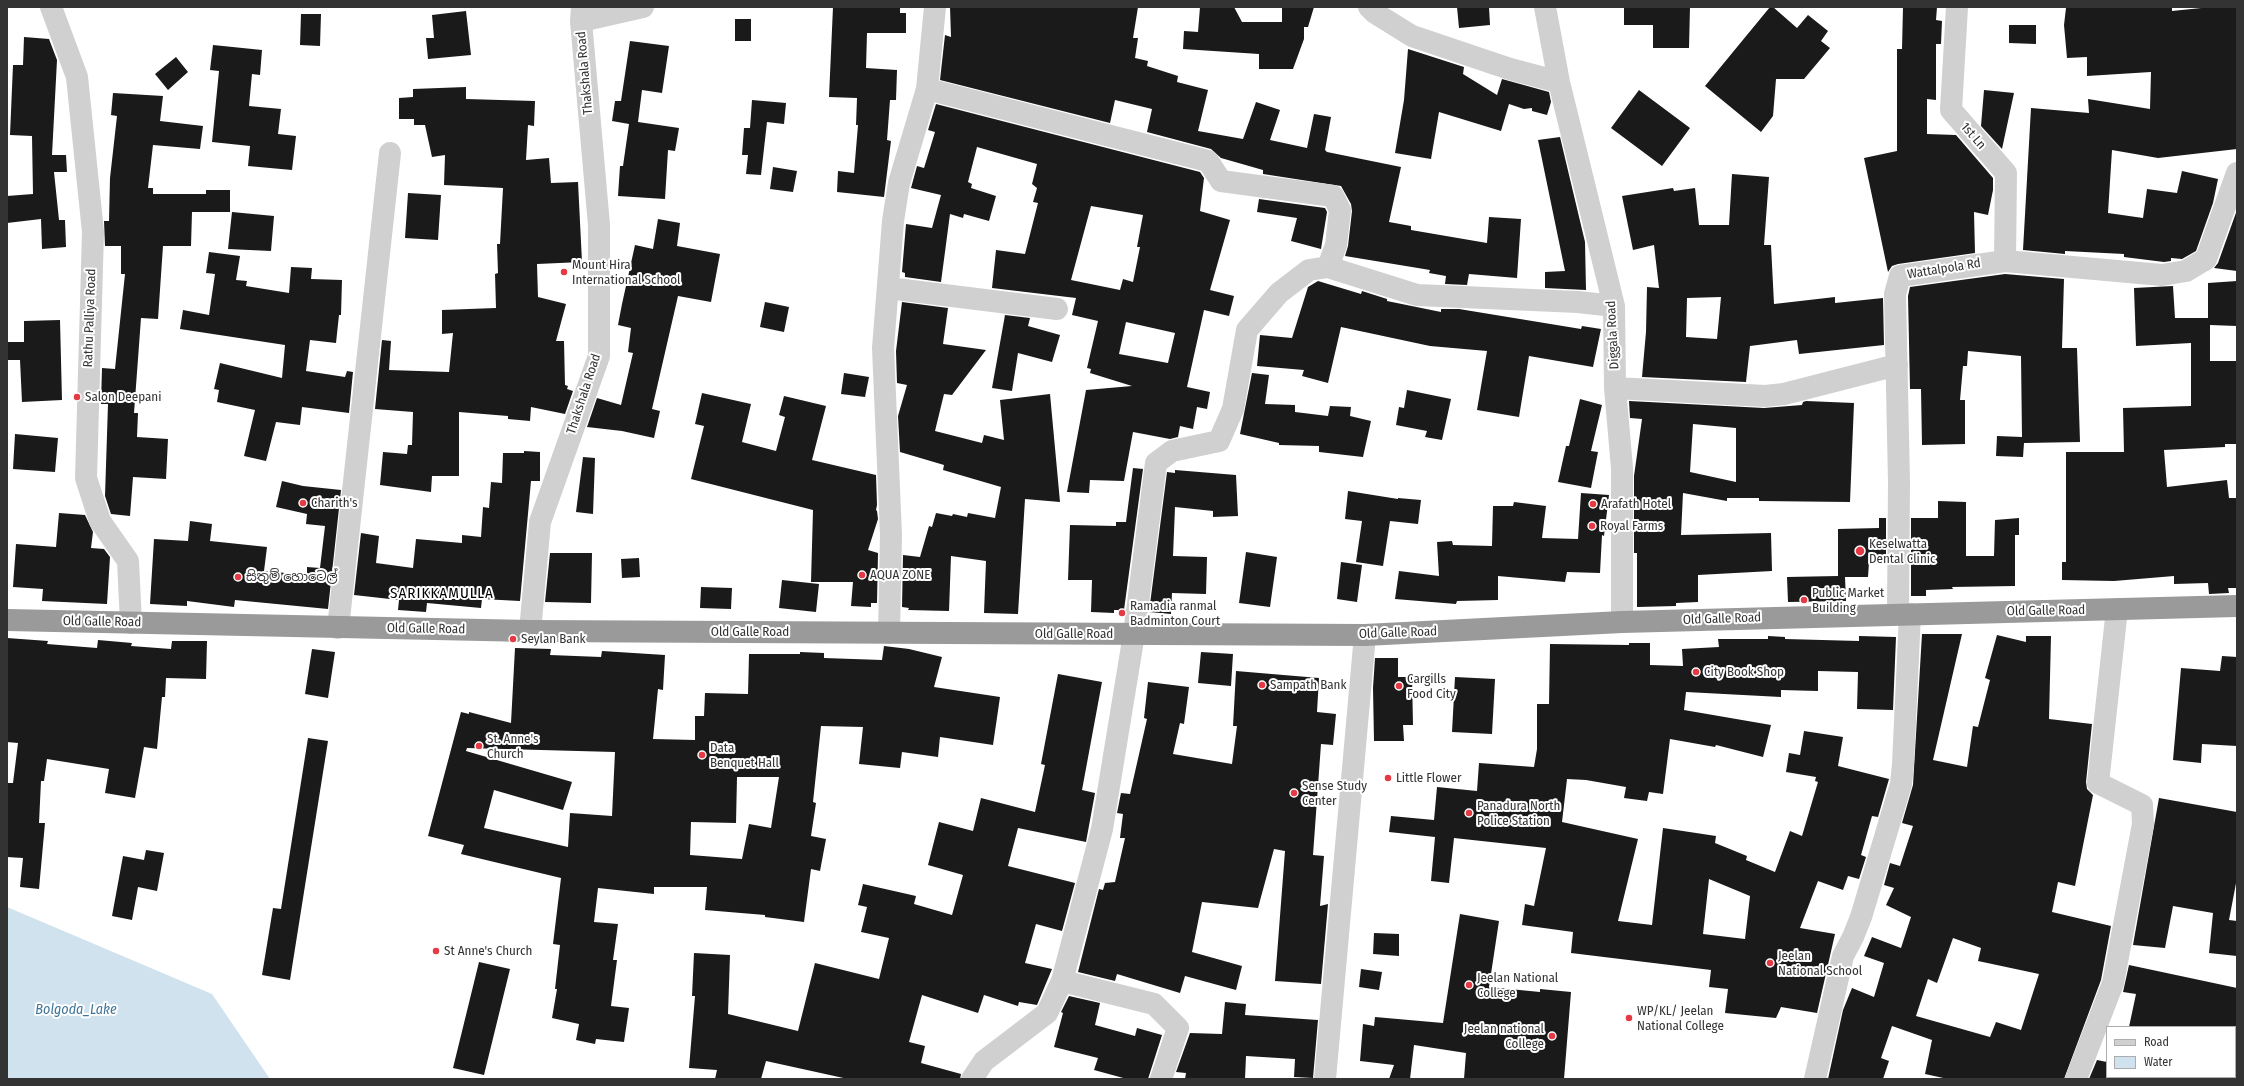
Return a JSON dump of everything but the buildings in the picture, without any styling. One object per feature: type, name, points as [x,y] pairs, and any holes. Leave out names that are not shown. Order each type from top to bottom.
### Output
[{"type":"highway","name":"Old Galle Road","points":[[7,620],[530,632],[1365,635],[1622,622],[2237,606]]},
{"type":"street","name":"Rathu Palliya Road","points":[[51,7],[77,77],[93,232],[86,478],[100,521],[128,561],[130,623]]},
{"type":"street","points":[[582,14],[643,7]]},
{"type":"street","points":[[889,633],[891,535],[883,348],[893,221],[899,183],[927,89],[935,7]]},
{"type":"street","points":[[1369,7],[1375,14],[1412,36],[1510,69],[1559,82]]},
{"type":"street","name":"Diggala Road","points":[[1545,7],[1559,82],[1614,306],[1615,388],[1622,468],[1622,622]]},
{"type":"street","name":"1st Ln","points":[[1957,7],[1951,110],[2006,173],[2006,261]]},
{"type":"street","name":"Thakshala Road","points":[[530,632],[540,522],[599,356],[599,225],[582,14]]},
{"type":"street","points":[[927,89],[1208,162],[1221,181],[1333,196],[1340,210],[1336,245],[1328,267]]},
{"type":"street","points":[[338,628],[390,153]]},
{"type":"street","name":"Wattalpola Rd","points":[[1816,1079],[1843,956],[1853,937],[1860,916],[1901,784],[1904,764],[1904,614],[1899,482],[1895,294],[1900,276],[2006,261],[2162,275],[2186,271],[2206,259],[2237,173]]},
{"type":"street","points":[[972,1079],[984,1061],[1047,1013],[1062,981],[1102,829],[1134,634],[1156,463],[1172,451],[1219,441],[1233,409],[1247,330],[1279,293],[1309,270],[1328,267],[1417,295],[1578,302],[1614,306]]},
{"type":"street","points":[[888,288],[1057,309]]},
{"type":"street","points":[[1615,388],[1764,396],[1784,394],[1897,365]]},
{"type":"street","points":[[2076,1079],[2113,984],[2143,824],[2142,805],[2098,783],[2117,609]]},
{"type":"street","points":[[1325,1079],[1365,635]]},
{"type":"street","points":[[1062,981],[1154,1004],[1178,1028],[1161,1079]]},
{"type":"water","name":"Bolgoda_Lake","points":[[7,907],[212,994],[270,1079],[7,1079]]},
{"type":"place","name":"Mount Hira International School","points":[[564,272]]},
{"type":"place","name":"Salon Deepani","points":[[77,397]]},
{"type":"place","name":"Charith's","points":[[303,503]]},
{"type":"place","name":"Arafath Hotel","points":[[1593,504]]},
{"type":"place","name":"Royal Farms","points":[[1592,526]]},
{"type":"place","name":"Keselwatta Dental Clinic","points":[[1860,551]]},
{"type":"place","name":"AQUA ZONE","points":[[862,575]]},
{"type":"place","name":"සිතුම් හොටෙල්","points":[[238,577]]},
{"type":"place","name":"Public Market Building","points":[[1804,600]]},
{"type":"place","name":"Ramadia ranmal Badminton Court","points":[[1122,613]]},
{"type":"place","name":"Seylan Bank","points":[[513,639]]},
{"type":"place","name":"City Book Shop","points":[[1696,672]]},
{"type":"place","name":"Sampath Bank","points":[[1262,685]]},
{"type":"place","name":"Cargills Food City","points":[[1399,686]]},
{"type":"place","name":"St. Anne's Church","points":[[479,746]]},
{"type":"place","name":"Data Benquet Hall","points":[[702,755]]},
{"type":"place","name":"Little Flower","points":[[1388,778]]},
{"type":"place","name":"Sense Study Center","points":[[1294,793]]},
{"type":"place","name":"Panadura North Police Station","points":[[1469,813]]},
{"type":"place","name":"St Anne's Church","points":[[436,951]]},
{"type":"place","name":"Jeelan National School","points":[[1770,963]]},
{"type":"place","name":"Jeelan National College","points":[[1469,985]]},
{"type":"place","name":"WP/KL/ Jeelan National College","points":[[1629,1018]]},
{"type":"place","name":"Jeelan national College","points":[[1552,1036]]},
{"type":"district","name":"SARIKKAMULLA","points":[[442,594]]}]
